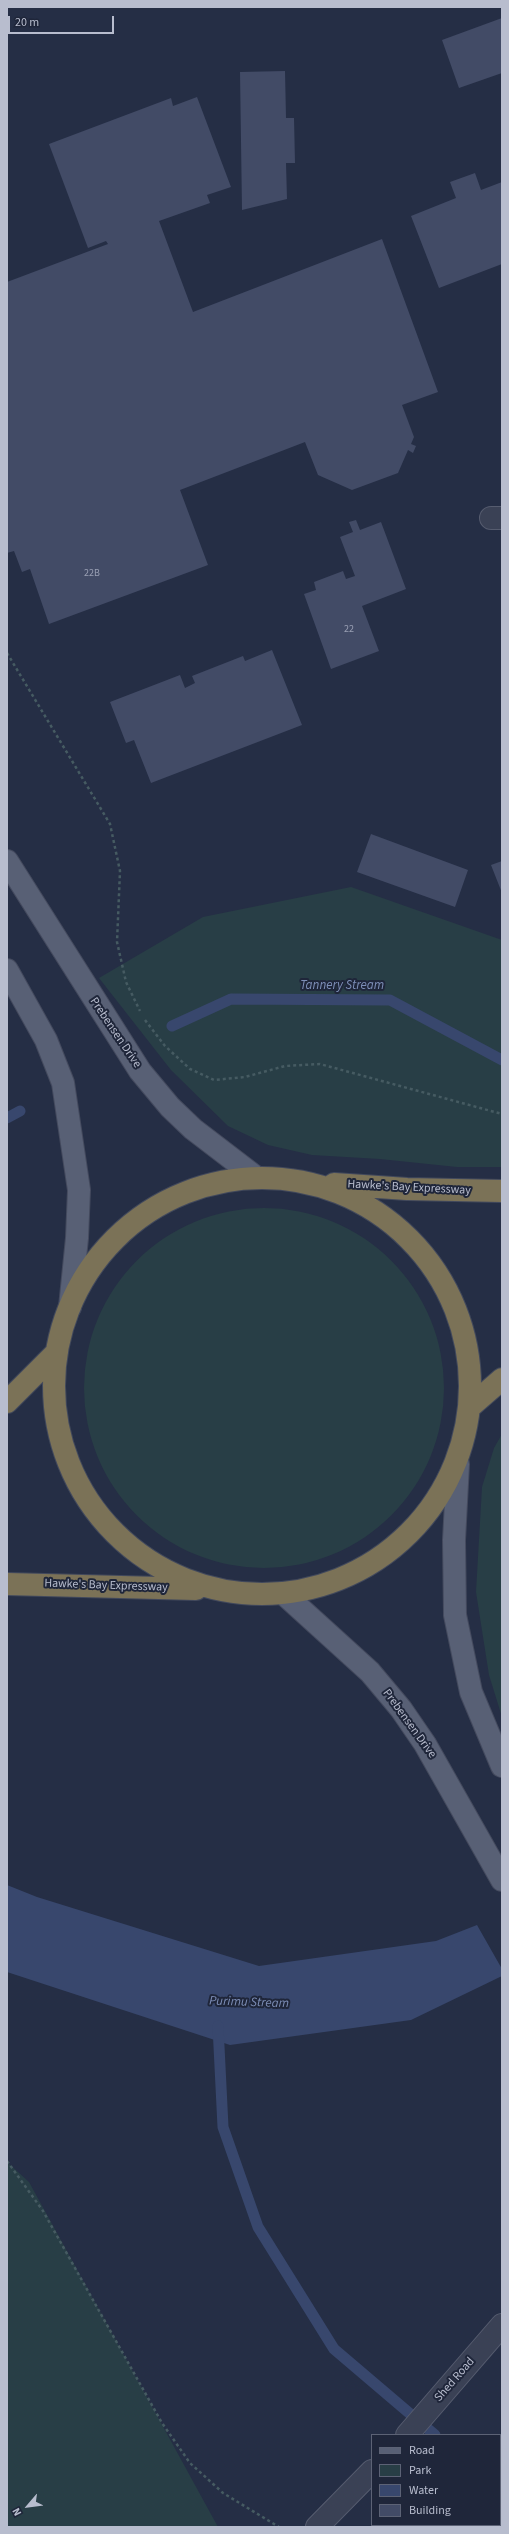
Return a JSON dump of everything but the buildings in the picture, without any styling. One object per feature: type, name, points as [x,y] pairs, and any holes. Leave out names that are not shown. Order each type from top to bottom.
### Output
[{"type":"highway","name":"Hawke's Bay Expressway","points":[[205,1590],[158,1567],[135,1552],[101,1519],[87,1500],[74,1476],[56,1418],[53,1394],[57,1352],[70,1307],[84,1275],[102,1253],[133,1223],[155,1207],[195,1189],[257,1178],[407,1189],[502,1191]]},
{"type":"highway","points":[[317,1182],[369,1206],[415,1244],[433,1267],[460,1321],[468,1351],[471,1406],[458,1464]]},
{"type":"highway","points":[[7,1402],[57,1352]]},
{"type":"highway","points":[[471,1406],[502,1379]]},
{"type":"highway","name":"Hawke's Bay Expressway","points":[[7,1584],[205,1590],[239,1593],[283,1593],[304,1590],[326,1584],[369,1567],[391,1549],[417,1523],[458,1464]]},
{"type":"main road","name":"Prebensen Drive","points":[[7,861],[90,995],[140,1071],[170,1107],[193,1129],[257,1178]]},
{"type":"main road","points":[[7,970],[46,1040],[63,1083],[79,1190],[78,1238],[70,1307]]},
{"type":"main road","points":[[458,1464],[454,1546],[455,1615],[470,1692],[502,1766]]},
{"type":"main road","name":"Prebensen Drive","points":[[283,1593],[370,1672],[401,1709],[425,1744],[502,1880]]},
{"type":"lane","name":"Shed Road","points":[[409,2434],[502,2325]]},
{"type":"lane","points":[[317,2527],[371,2472]]},
{"type":"path","points":[[7,653],[110,824],[120,871],[117,942],[126,982],[141,1014],[165,1046],[190,1070],[214,1080],[245,1077],[284,1066],[320,1064],[502,1114]]},
{"type":"path","points":[[7,2161],[43,2211],[162,2423],[190,2463],[223,2493],[279,2527]]},
{"type":"green space","points":[[351,887],[502,940],[502,1167],[457,1167],[380,1159],[312,1155],[268,1145],[228,1126],[171,1070],[99,978],[203,917]]},
{"type":"green space","points":[[264,1208],[299,1212],[333,1222],[364,1239],[391,1261],[413,1288],[430,1319],[440,1353],[444,1388],[440,1423],[430,1457],[413,1488],[391,1515],[364,1537],[333,1554],[299,1564],[264,1568],[229,1564],[195,1554],[164,1537],[137,1515],[115,1488],[98,1457],[88,1423],[84,1388],[88,1353],[98,1319],[115,1288],[137,1261],[164,1239],[195,1222],[229,1212]]},
{"type":"green space","points":[[502,1434],[502,1717],[489,1675],[476,1592],[482,1487],[494,1448]]},
{"type":"green space","points":[[7,2162],[29,2182],[218,2527],[7,2527]]},
{"type":"water","name":"Purimu Stream","points":[[7,1885],[37,1897],[259,1966],[436,1941],[477,1925],[502,1969],[502,1976],[411,2020],[230,2045],[7,1972]]},
{"type":"waterway","name":"Tannery Stream","points":[[172,1026],[231,999],[390,1000],[502,1060]]},
{"type":"waterway","name":"Tannery Stream","points":[[7,1118],[20,1111]]},
{"type":"waterway","points":[[218,2026],[223,2127],[258,2227],[334,2349],[434,2434]]}]
